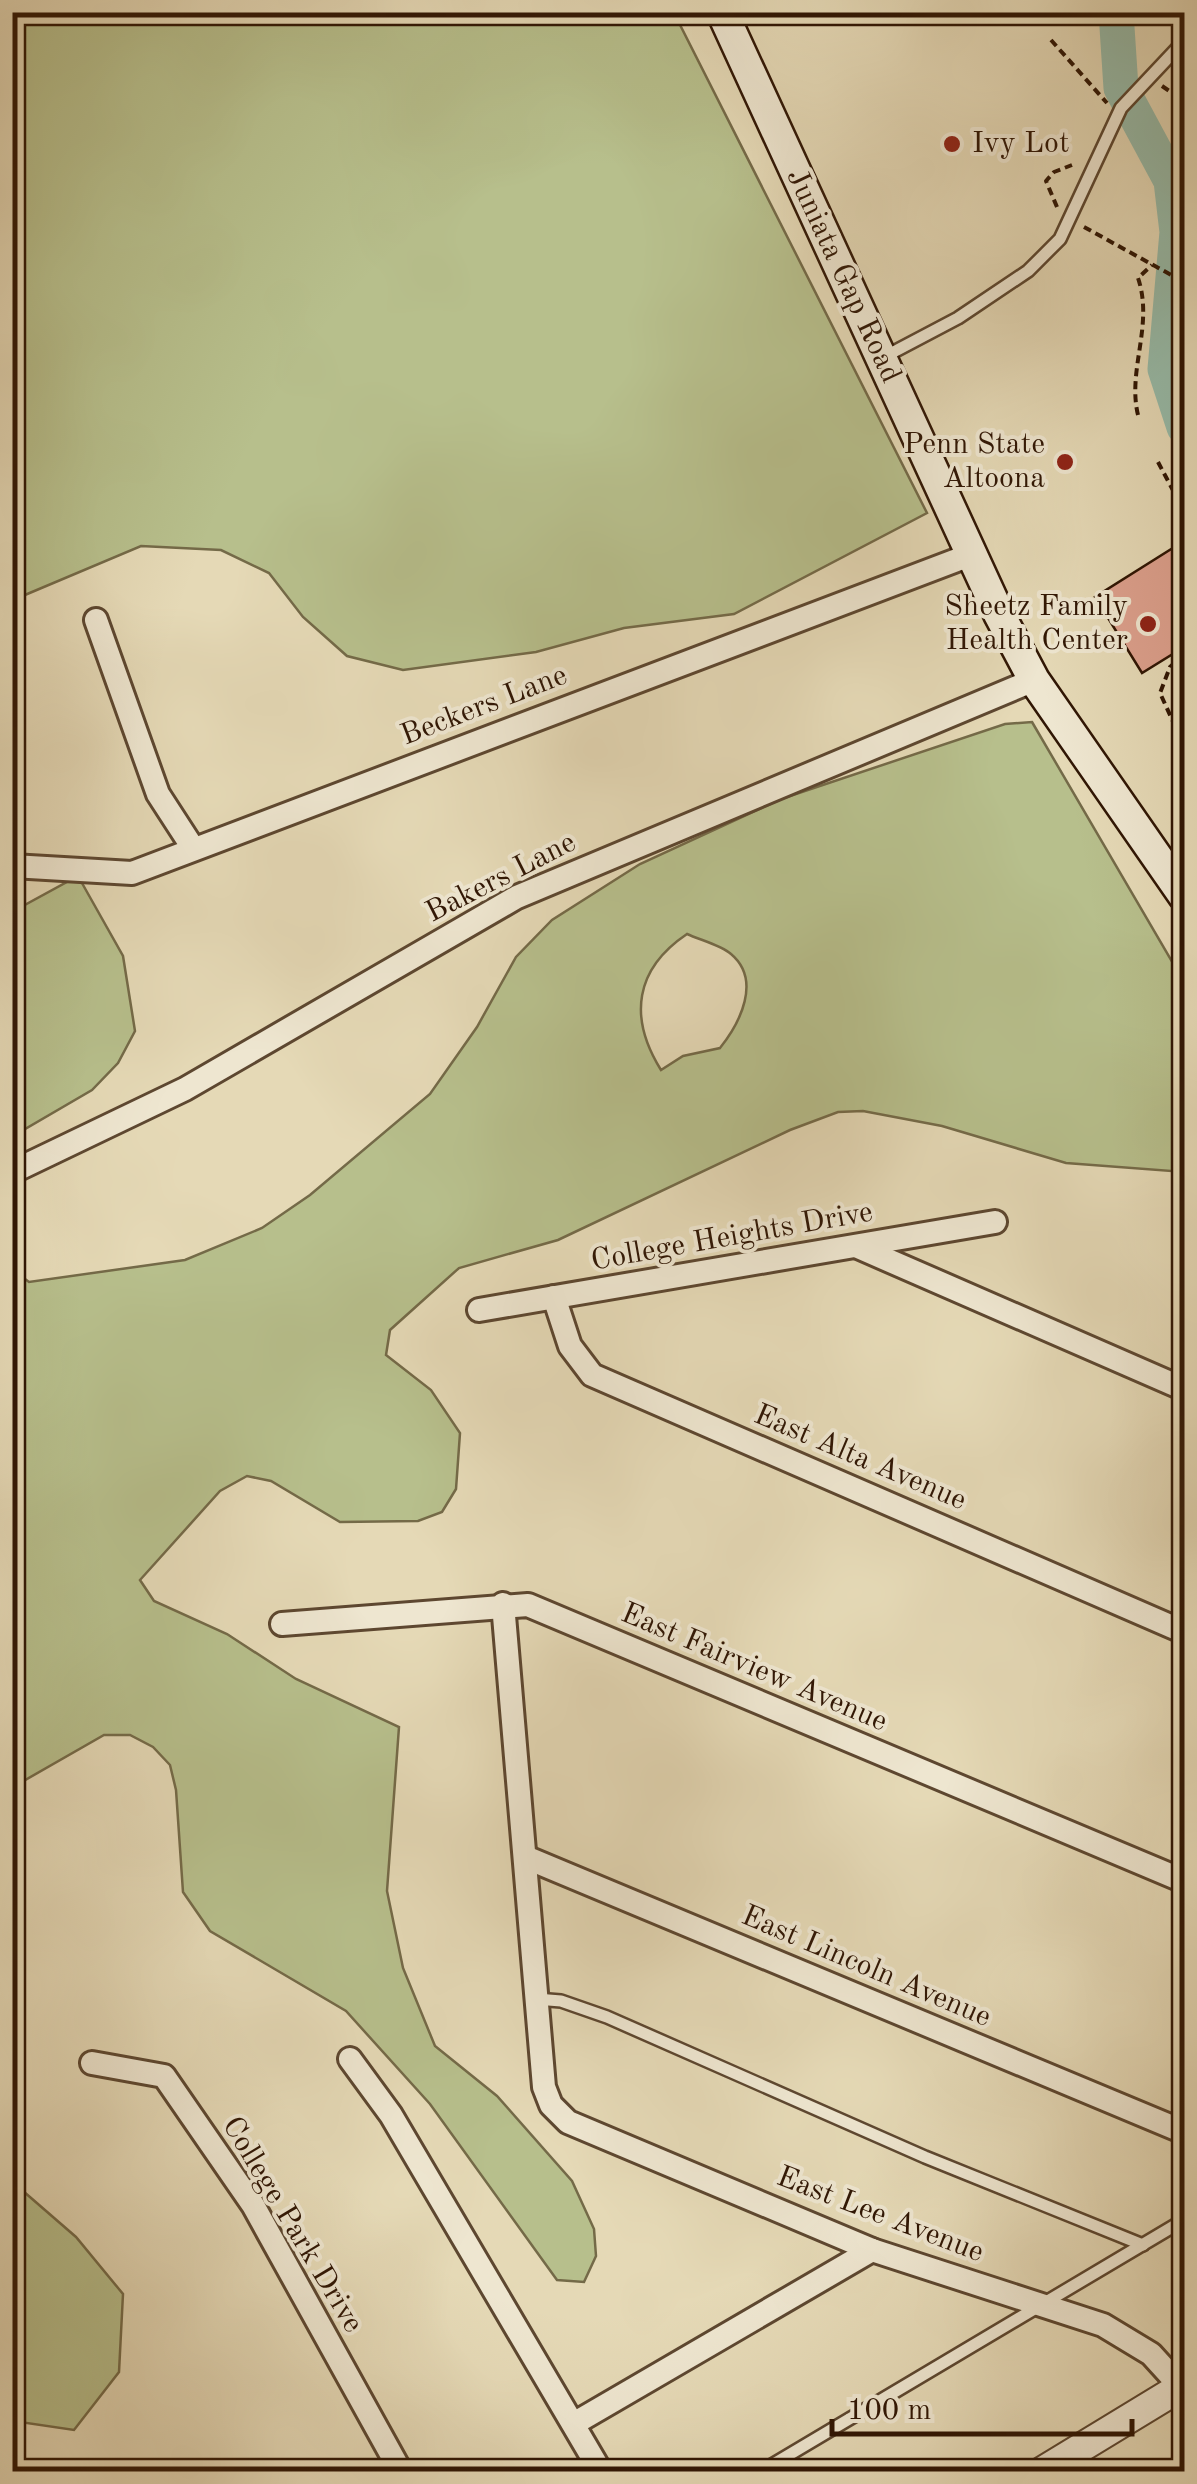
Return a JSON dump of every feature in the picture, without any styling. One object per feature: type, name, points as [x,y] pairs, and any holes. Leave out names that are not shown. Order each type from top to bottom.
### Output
[{"type":"main road","name":"Juniata Gap Road","points":[[722,12],[970,555],[1034,680],[1184,896]]},
{"type":"street","name":"Beckers Lane","points":[[12,866],[132,873],[970,555]]},
{"type":"street","points":[[96,620],[158,794],[192,848]]},
{"type":"street","name":"Bakers Lane","points":[[14,1172],[186,1090],[517,897],[1034,680]]},
{"type":"street","name":"College Heights Drive","points":[[479,1310],[995,1222]]},
{"type":"street","points":[[858,1247],[1184,1389]]},
{"type":"street","name":"East Alta Avenue","points":[[554,1297],[570,1346],[592,1375],[1184,1632]]},
{"type":"street","points":[[503,1604],[536,1999]]},
{"type":"street","name":"East Fairview Avenue","points":[[282,1624],[503,1604],[540,1610],[1184,1882]]},
{"type":"street","name":"East Lincoln Avenue","points":[[525,1857],[1184,2132]]},
{"type":"street","name":"East Lee Avenue","points":[[536,1999],[544,2087],[552,2105],[568,2122],[872,2250],[1103,2325],[1162,2364],[1183,2386]]},
{"type":"street","points":[[350,2059],[391,2115],[601,2472]]},
{"type":"street","name":"College Park Drive","points":[[92,2063],[164,2076],[252,2205],[401,2472]]},
{"type":"street","points":[[575,2423],[872,2250]]},
{"type":"street","points":[[1058,2467],[1183,2386]]},
{"type":"lane","points":[[882,358],[958,318],[1028,271],[1060,239],[1081,200],[1115,107],[1144,86],[1184,41]]},
{"type":"lane","points":[[536,1999],[560,2001],[607,2017],[924,2157],[1143,2245]]},
{"type":"lane","points":[[760,2472],[1184,2220]]},
{"type":"path","points":[[1051,40],[1115,107]]},
{"type":"path","points":[[1158,83],[1184,101]]},
{"type":"path","points":[[1047,148],[1064,142]]},
{"type":"path","points":[[1063,214],[1048,193],[1046,181],[1054,172],[1072,165]]},
{"type":"path","points":[[1080,225],[1184,282]]},
{"type":"path","points":[[1138,415],[1131,387],[1140,364],[1145,307],[1138,278],[1155,266]]},
{"type":"path","points":[[1179,301],[1176,362],[1184,388]]},
{"type":"path","points":[[1158,462],[1184,511]]},
{"type":"path","points":[[1181,739],[1160,693],[1170,667],[1184,654]]},
{"type":"green space","points":[[13,12],[674,13],[927,513],[734,614],[624,628],[536,652],[403,670],[347,656],[303,617],[269,573],[221,550],[141,546],[13,600]]},
{"type":"green space","points":[[1032,722],[1184,982],[1184,1172],[1066,1163],[942,1126],[863,1111],[838,1112],[790,1130],[558,1240],[459,1268],[390,1330],[386,1355],[431,1390],[460,1433],[456,1489],[442,1512],[418,1521],[340,1522],[271,1481],[247,1476],[220,1491],[140,1580],[154,1601],[227,1634],[296,1679],[399,1727],[387,1891],[403,1968],[435,2046],[497,2096],[572,2181],[594,2229],[596,2256],[584,2282],[557,2280],[430,2104],[346,2011],[210,1931],[183,1892],[176,1790],[170,1765],[153,1747],[130,1735],[104,1735],[13,1787],[13,1270],[29,1282],[185,1260],[262,1228],[310,1195],[430,1094],[477,1027],[516,957],[552,920],[640,864],[781,799],[1005,724]],"holes":[[[687,934],[727,951],[740,964],[745,976],[745,1001],[720,1048],[683,1056],[661,1070],[644,1031],[642,995],[656,963]]]},
{"type":"green space","points":[[78,876],[123,956],[135,1031],[118,1063],[92,1090],[13,1136],[12,912]]},
{"type":"green space","points":[[23,2191],[76,2237],[123,2294],[119,2372],[74,2430],[13,2421],[12,2197]]},
{"type":"building","name":"Sheetz Family Health Center","points":[[1184,541],[1184,647],[1142,673],[1095,597]]},
{"type":"waterway","points":[[1116,12],[1121,88],[1171,181],[1177,232],[1165,369],[1184,427]]},
{"type":"place","name":"Ivy Lot","points":[[952,144]]},
{"type":"place","name":"Penn State Altoona","points":[[1065,462]]},
{"type":"place","name":"Sheetz Family Health Center","points":[[1148,624]]}]
